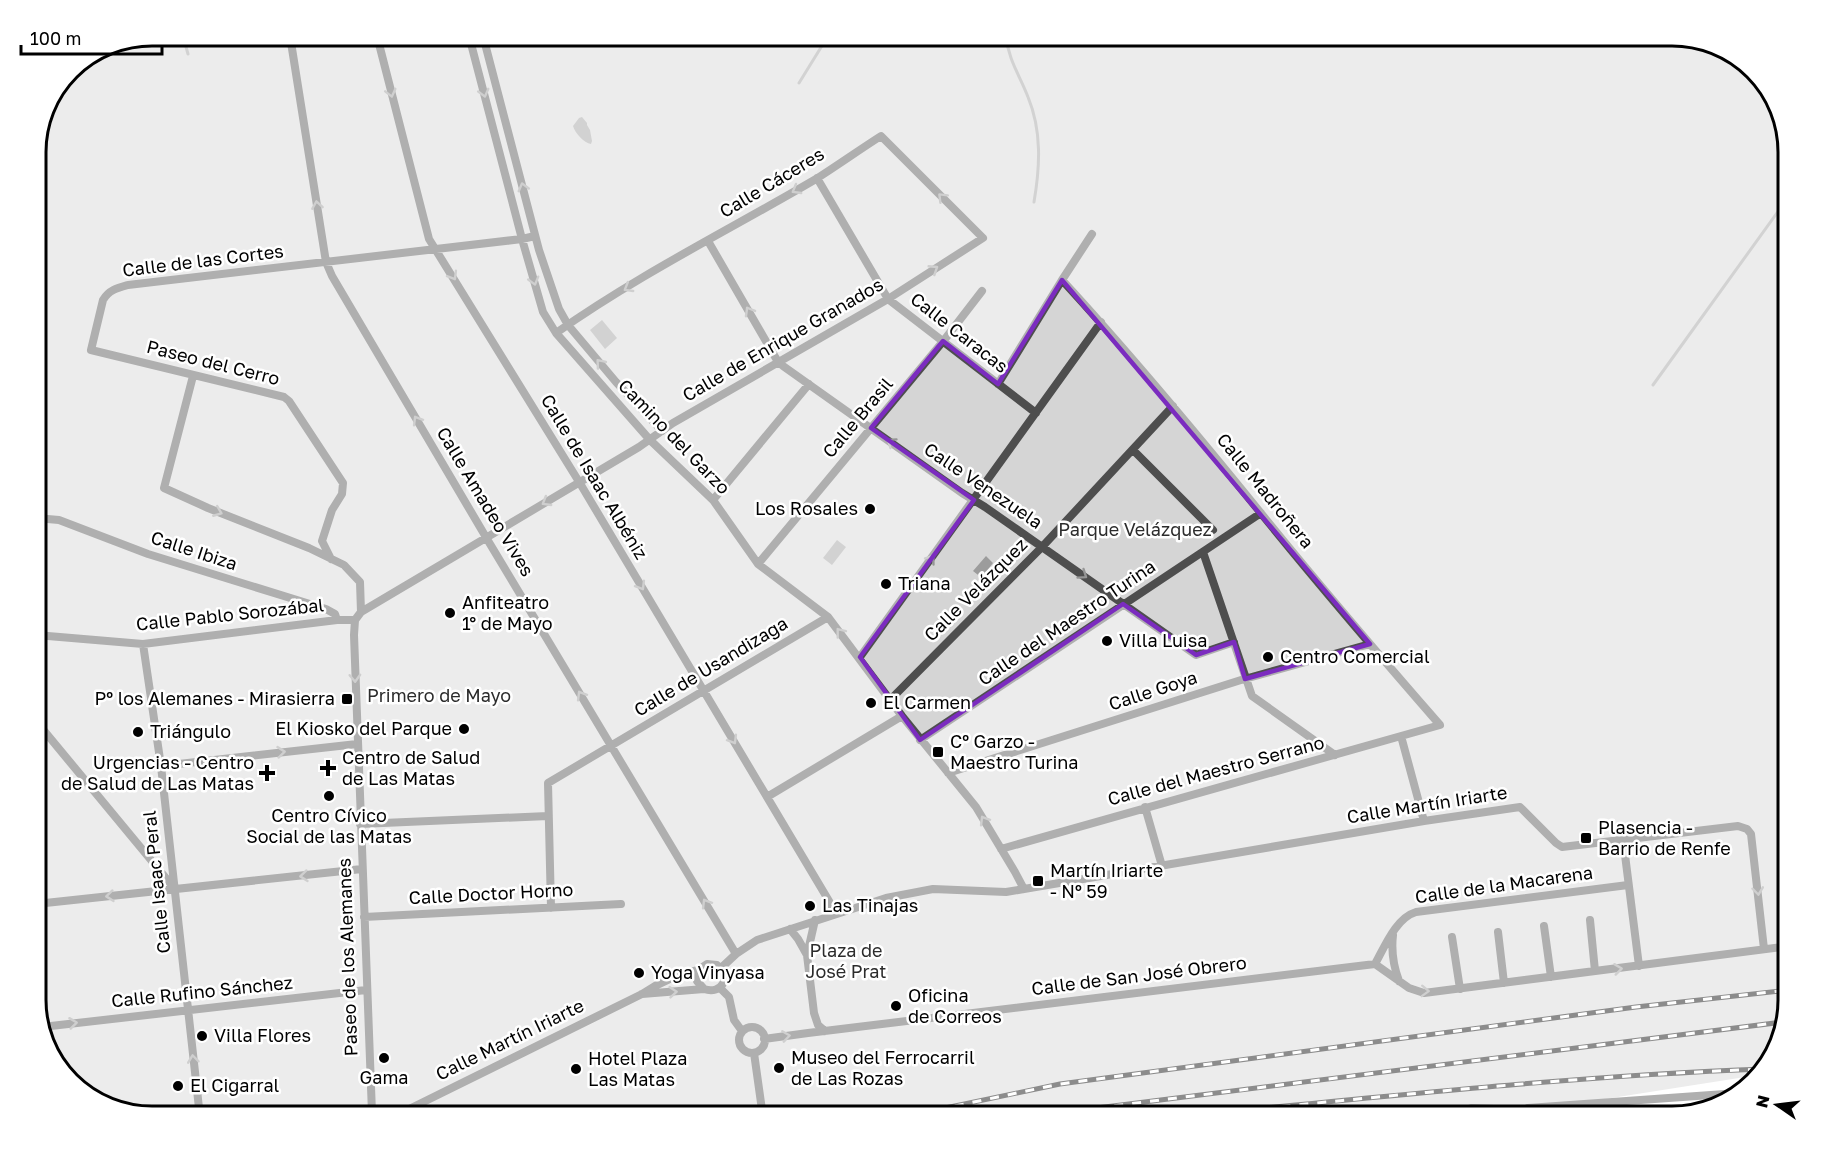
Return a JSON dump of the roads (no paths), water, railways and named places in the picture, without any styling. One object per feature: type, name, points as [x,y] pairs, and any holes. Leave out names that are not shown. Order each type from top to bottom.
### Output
[{"type":"street","name":"Calle Amadeo Vives","points":[[292,46],[327,262],[332,276],[736,954]]},
{"type":"street","name":"Calle de Isaac Albéniz","points":[[380,46],[429,239],[579,482],[829,901],[834,914]]},
{"type":"street","name":"Camino del Garzo","points":[[472,46],[543,312],[556,333],[650,440],[713,500],[758,564],[828,617],[920,740],[976,807],[1024,889]]},
{"type":"street","name":"Camino del Garzo","points":[[486,46],[536,236],[559,309],[567,325],[662,431]]},
{"type":"street","name":"Calle Cáceres","points":[[556,333],[817,178],[881,136],[983,238]]},
{"type":"street","name":"Calle Caracas","points":[[817,178],[888,299],[1036,413]]},
{"type":"street","points":[[998,384],[1092,234]]},
{"type":"street","points":[[327,262],[536,236]]},
{"type":"street","name":"Calle de Enrique Granados","points":[[358,616],[662,431],[888,299],[983,238]]},
{"type":"street","points":[[708,241],[778,362]]},
{"type":"street","name":"Calle de las Cortes","points":[[91,350],[103,300],[111,290],[128,285],[327,262]]},
{"type":"street","name":"Calle Madroñera","points":[[1062,280],[1173,406],[1440,725]]},
{"type":"street","name":"Calle Brasil","points":[[758,564],[982,291]]},
{"type":"street","points":[[860,657],[1101,322]]},
{"type":"street","name":"Paseo del Cerro","points":[[91,350],[284,397],[289,401],[343,483],[342,494],[332,510],[322,541],[331,559]]},
{"type":"street","name":"Calle Venezuela","points":[[778,362],[1196,655],[1234,642]]},
{"type":"street","name":"Paseo de los Alemanes","points":[[193,375],[164,488],[309,548],[344,565],[360,582],[358,616],[354,635],[370,1106]]},
{"type":"street","points":[[713,500],[809,384]]},
{"type":"street","name":"Calle Velázquez","points":[[891,699],[1042,547],[1173,406]]},
{"type":"street","points":[[1133,450],[1213,530]]},
{"type":"street","name":"Calle del Maestro Turina","points":[[920,740],[1261,513]]},
{"type":"street","name":"Calle Ibiza","points":[[47,519],[59,520],[148,554],[326,609],[335,614],[338,620]]},
{"type":"street","points":[[1203,552],[1252,696],[1335,755]]},
{"type":"street","name":"Calle Pablo Sorozábal","points":[[47,636],[143,644],[358,616]]},
{"type":"street","name":"Calle de Usandizaga","points":[[548,816],[548,783],[828,617]]},
{"type":"street","name":"Calle Isaac Peral","points":[[143,644],[161,766],[199,1106]]},
{"type":"street","name":"Calle Goya","points":[[948,773],[1245,679],[1370,644]]},
{"type":"street","points":[[767,797],[902,716]]},
{"type":"street","name":"Calle del Maestro Serrano","points":[[1001,849],[1440,725]]},
{"type":"street","points":[[47,735],[175,890]]},
{"type":"street","points":[[1401,736],[1424,821]]},
{"type":"street","points":[[161,766],[357,744]]},
{"type":"street","points":[[1145,807],[1162,866]]},
{"type":"street","name":"Calle Martín Iriarte","points":[[722,968],[736,954],[757,940],[886,898],[933,890],[1005,892],[1424,821],[1520,807],[1556,843],[1562,846],[1738,826],[1747,829],[1751,834],[1764,949]]},
{"type":"street","points":[[360,824],[548,816],[551,908]]},
{"type":"street","points":[[1623,839],[1639,966]]},
{"type":"street","points":[[47,903],[362,869]]},
{"type":"street","name":"Calle de la Macarena","points":[[1375,964],[1407,915],[1416,912],[1628,885]]},
{"type":"street","name":"Calle Doctor Horno","points":[[364,917],[621,904]]},
{"type":"street","points":[[808,1033],[813,1026],[814,1013],[807,956],[815,920]]},
{"type":"street","points":[[1590,920],[1595,971]]},
{"type":"street","points":[[1544,926],[1551,977]]},
{"type":"street","points":[[790,929],[807,956]]},
{"type":"street","points":[[1394,932],[1391,951],[1399,981]]},
{"type":"street","points":[[1498,932],[1504,983]]},
{"type":"street","points":[[1452,938],[1460,989]]},
{"type":"street","points":[[1375,964],[1409,988],[1424,993],[1778,947]]},
{"type":"street","points":[[712,963],[722,968],[725,978],[720,988],[712,991],[704,989],[697,981],[698,970],[707,964],[712,963]]},
{"type":"street","name":"Calle de San José Obrero","points":[[765,1039],[1375,964]]},
{"type":"street","name":"Calle Martín Iriarte","points":[[413,1106],[642,994],[658,983],[682,973],[698,970]]},
{"type":"street","points":[[720,988],[729,997],[734,1020],[742,1030]]},
{"type":"street","name":"Calle Martín Iriarte","points":[[642,994],[704,989]]},
{"type":"street","name":"Calle Rufino Sánchez","points":[[50,1026],[366,990]]},
{"type":"street","points":[[814,1013],[818,1025],[825,1031]]},
{"type":"street","points":[[756,1028],[763,1034],[765,1039],[762,1048],[754,1053],[744,1050],[739,1041],[742,1030],[756,1028]]},
{"type":"street","points":[[754,1053],[761,1106]]},
{"type":"street","points":[[1556,1106],[1722,1094]]},
{"type":"waterway","points":[[186,46],[188,54]]},
{"type":"waterway","points":[[799,83],[822,46]]},
{"type":"waterway","points":[[1008,46],[1036,123],[1038,176],[1034,202]]},
{"type":"waterway","points":[[1653,385],[1778,211]]},
{"type":"railway","points":[[955,1106],[1060,1084],[1636,1007],[1778,991]]},
{"type":"railway","points":[[1113,1106],[1776,1023]]},
{"type":"railway","points":[[1285,1106],[1543,1082],[1752,1070]]},
{"type":"place","name":"Los Rosales","points":[[870,509]]},
{"type":"place","name":"Triana","points":[[886,584]]},
{"type":"place","name":"Anfiteatro 1° de Mayo","points":[[450,613]]},
{"type":"place","name":"Villa Luisa","points":[[1107,641]]},
{"type":"place","name":"Centro Comercial","points":[[1268,657]]},
{"type":"place","name":"Pº los Alemanes - Mirasierra","points":[[347,699]]},
{"type":"place","name":"El Carmen","points":[[871,703]]},
{"type":"place","name":"El Kiosko del Parque","points":[[464,729]]},
{"type":"place","name":"Triángulo","points":[[138,732]]},
{"type":"place","name":"Cº Garzo - Maestro Turina","points":[[938,752]]},
{"type":"place","name":"Centro de Salud de Las Matas","points":[[328,768]]},
{"type":"place","name":"Urgencias - Centro de Salud de Las Matas","points":[[267,773]]},
{"type":"place","name":"Centro Cívico Social de las Matas","points":[[329,796]]},
{"type":"place","name":"Plasencia - Barrio de Renfe","points":[[1586,838]]},
{"type":"place","name":"Martín Iriarte - Nº 59","points":[[1038,881]]},
{"type":"place","name":"Las Tinajas","points":[[810,906]]},
{"type":"place","name":"Yoga Vinyasa","points":[[639,973]]},
{"type":"place","name":"Oficina de Correos","points":[[896,1006]]},
{"type":"place","name":"Villa Flores","points":[[202,1036]]},
{"type":"place","name":"Gama","points":[[384,1058]]},
{"type":"place","name":"Museo del Ferrocarril de Las Rozas","points":[[779,1068]]},
{"type":"place","name":"Hotel Plaza Las Matas","points":[[576,1069]]},
{"type":"place","name":"El Cigarral","points":[[178,1086]]},
{"type":"park label","name":"Parque Velázquez","points":[[1135,530]]},
{"type":"park label","name":"Primero de Mayo","points":[[439,696]]},
{"type":"park label","name":"Plaza de José Prat","points":[[846,961]]}]
